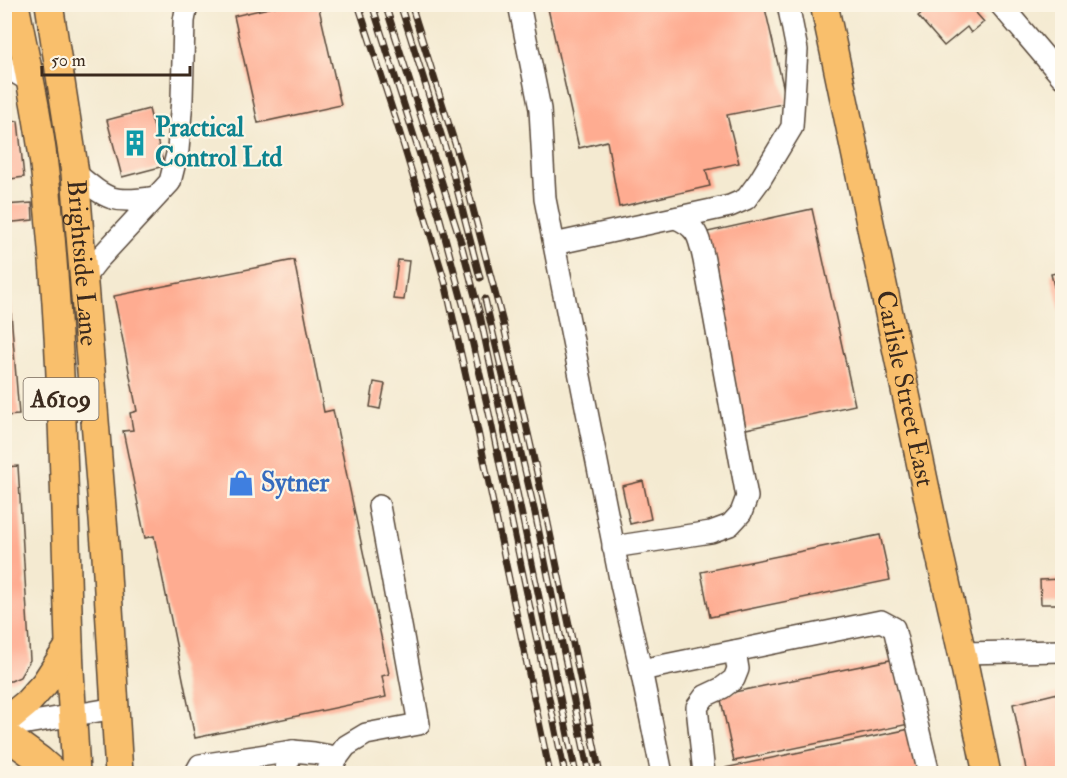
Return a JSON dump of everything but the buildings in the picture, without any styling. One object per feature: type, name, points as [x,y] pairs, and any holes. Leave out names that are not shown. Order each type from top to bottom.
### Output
[{"type":"main road","name":"Brightside Lane","points":[[15,4],[31,82],[45,172],[55,279],[76,774]]},
{"type":"main road","name":"Brightside Lane","points":[[49,4],[75,173],[106,557],[119,774]]},
{"type":"main road","name":"Carlisle Street East","points":[[824,4],[987,774]]},
{"type":"main road","points":[[4,722],[27,703],[45,682],[69,646]]},
{"type":"main road","points":[[4,734],[56,774]]},
{"type":"street","points":[[83,279],[170,182],[178,150],[184,21],[187,4]]},
{"type":"street","points":[[519,4],[540,108],[545,199],[613,548],[662,774]]},
{"type":"street","points":[[554,244],[730,206],[746,199],[792,127],[797,50],[788,4]]},
{"type":"street","points":[[1000,4],[1062,77]]},
{"type":"street","points":[[4,66],[31,82]]},
{"type":"street","points":[[75,173],[97,191],[114,200],[131,201],[155,197]]},
{"type":"street","points":[[613,548],[711,532],[730,525],[741,513],[747,497],[698,235],[686,223],[676,218]]},
{"type":"street","points":[[195,774],[200,765],[293,751],[314,753],[332,765],[345,746],[366,734],[419,724],[378,506]]},
{"type":"street","points":[[641,670],[881,621],[894,628],[929,774]]},
{"type":"street","points":[[704,774],[697,707],[705,696],[734,679],[738,669],[735,651]]},
{"type":"street","points":[[962,653],[1062,651]]},
{"type":"street","points":[[4,727],[116,708]]},
{"type":"street","points":[[285,774],[293,751]]},
{"type":"railway","points":[[358,4],[445,282],[550,774]]},
{"type":"railway","points":[[372,4],[439,215],[467,319],[565,774]]},
{"type":"railway","points":[[385,4],[460,239],[480,315],[576,774]]},
{"type":"railway","points":[[400,4],[451,166],[480,278]]},
{"type":"railway","points":[[411,4],[461,163],[504,327],[544,504],[600,774]]},
{"type":"railway","points":[[485,299],[535,513],[589,774]]},
{"type":"place","name":"Practical Control Ltd","points":[[135,143]]},
{"type":"place","name":"Sytner","points":[[241,483]]}]
